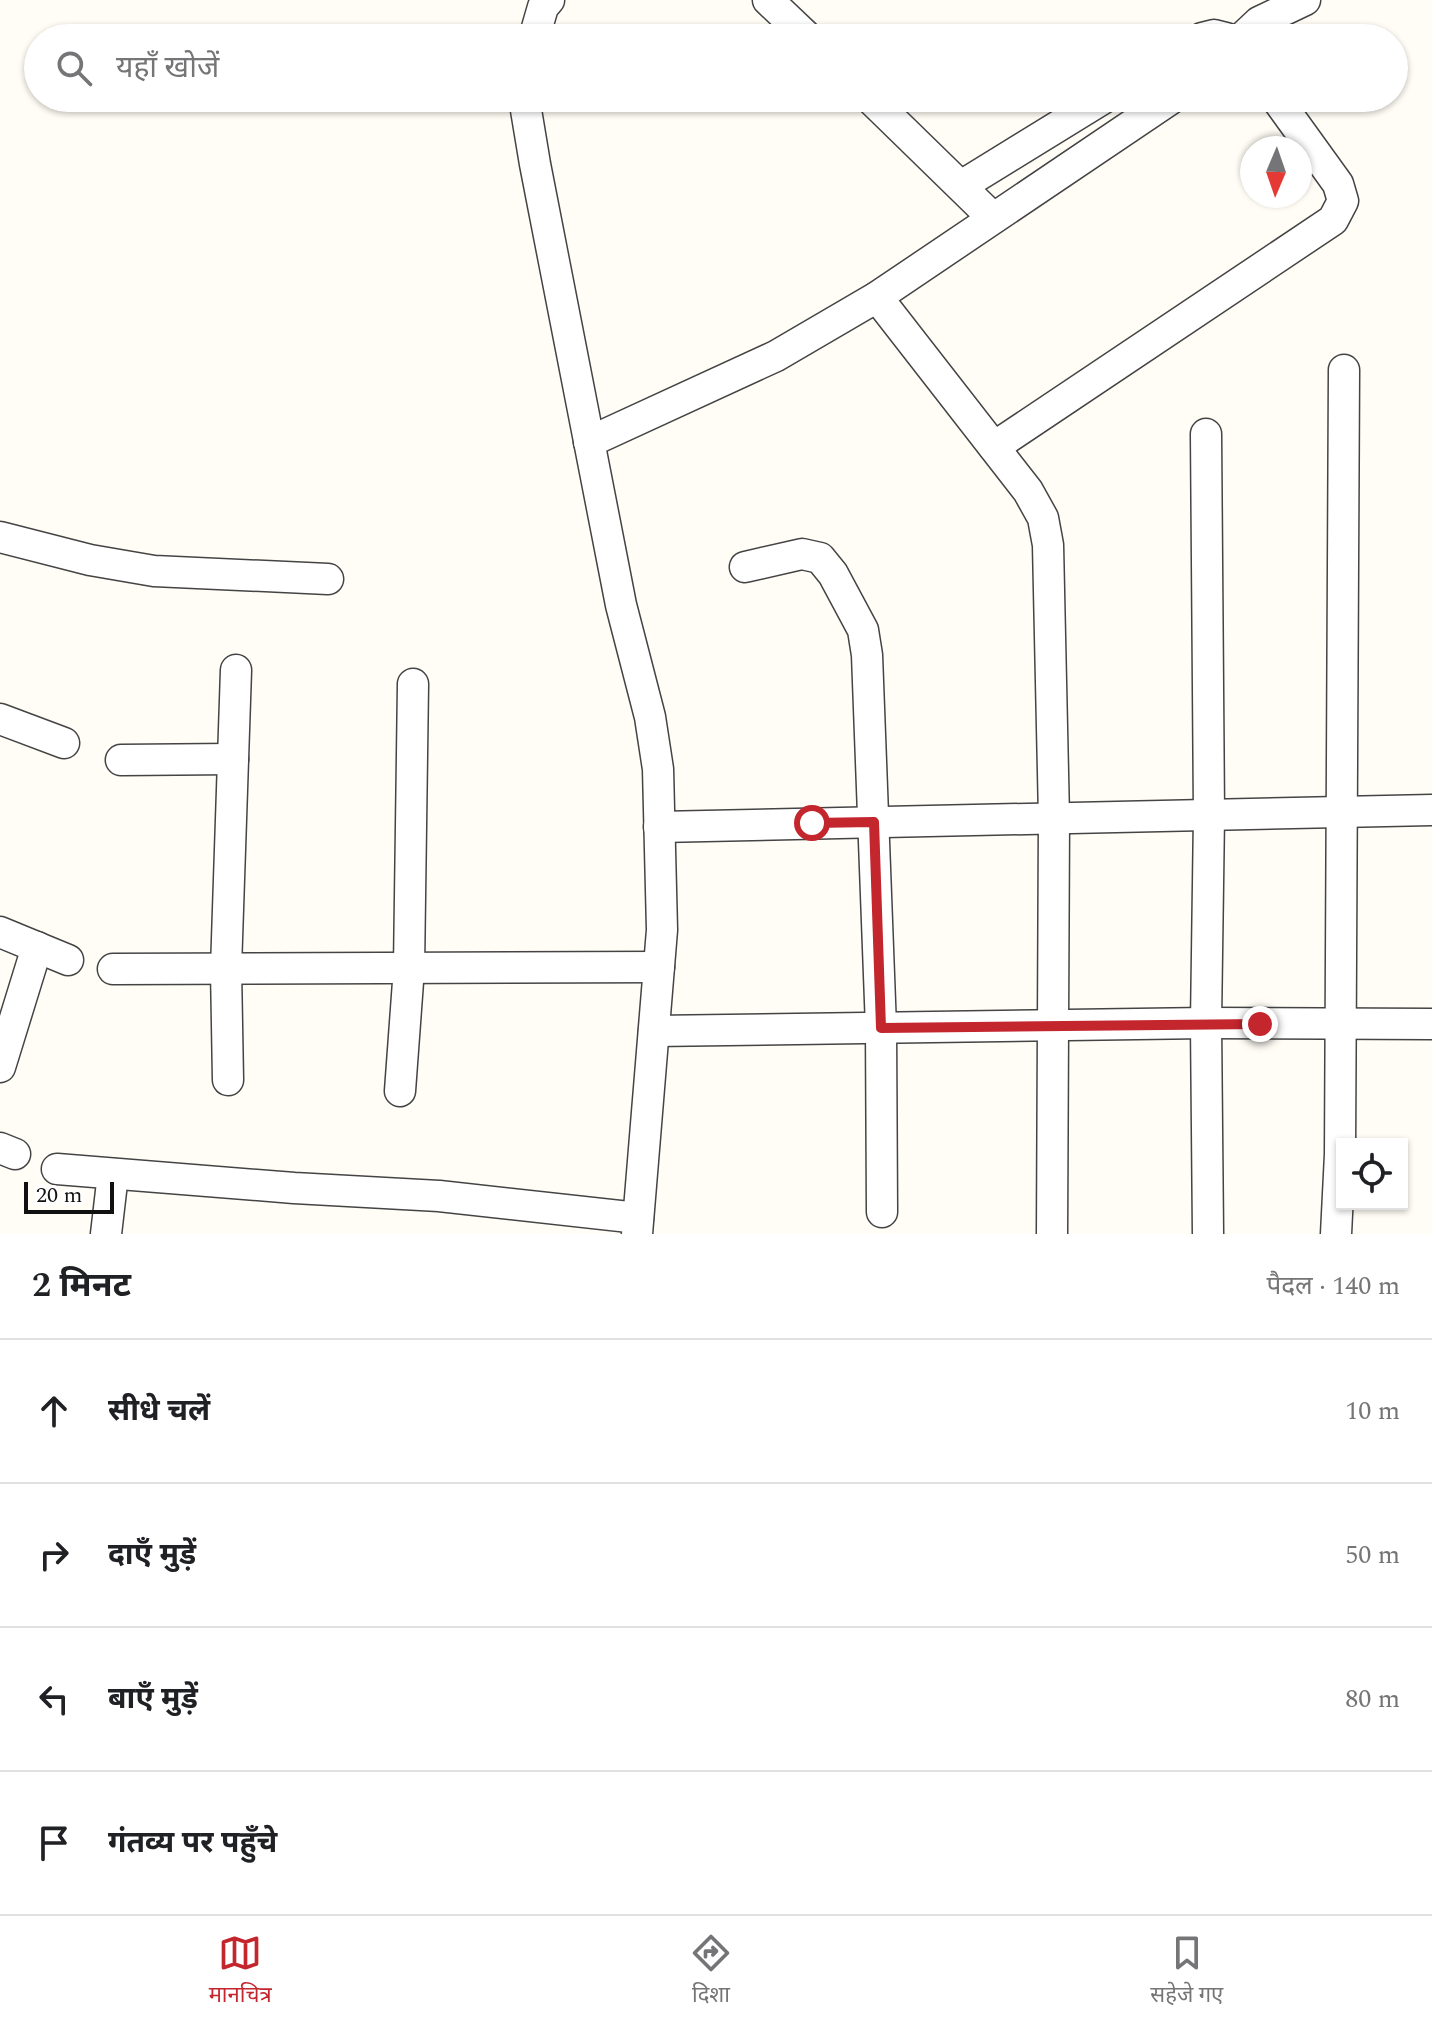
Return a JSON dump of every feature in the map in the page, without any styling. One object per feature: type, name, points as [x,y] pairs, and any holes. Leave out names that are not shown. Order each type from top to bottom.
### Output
[{"type":"street","points":[[538,24],[543,7],[549,0]]},
{"type":"street","points":[[768,0],[793,24]]},
{"type":"street","points":[[1257,24],[1305,0]]},
{"type":"street","points":[[57,1169],[439,1196],[638,1226],[662,930],[658,769],[650,717],[621,605],[526,112]]},
{"type":"street","points":[[884,112],[993,218]]},
{"type":"street","points":[[961,186],[1081,112]]},
{"type":"street","points":[[589,442],[776,356],[877,297],[1151,112]]},
{"type":"street","points":[[994,447],[1333,220],[1343,201],[1338,184],[1286,112]]},
{"type":"street","points":[[877,297],[1028,491],[1043,518],[1048,545],[1054,818],[1052,1234]]},
{"type":"street","points":[[1336,1234],[1340,1154],[1344,370]]},
{"type":"street","points":[[1206,434],[1208,1234]]},
{"type":"street","points":[[0,537],[90,560],[154,571],[328,579]]},
{"type":"street","points":[[745,567],[802,554],[820,558],[833,574],[863,630],[867,655],[881,1028],[882,1212]]},
{"type":"street","points":[[228,1080],[226,969],[236,670]]},
{"type":"street","points":[[400,1091],[409,968],[413,684]]},
{"type":"street","points":[[0,719],[64,743]]},
{"type":"street","points":[[121,760],[233,759]]},
{"type":"street","points":[[659,827],[1432,810]]},
{"type":"street","points":[[0,932],[68,960]]},
{"type":"street","points":[[0,1067],[37,947]]},
{"type":"street","points":[[113,969],[659,967]]},
{"type":"street","points":[[654,1031],[1206,1023],[1432,1024]]},
{"type":"street","points":[[106,1234],[113,1174]]},
{"type":"route","points":[[812,823],[874,822],[881,1028],[1260,1024]]}]
